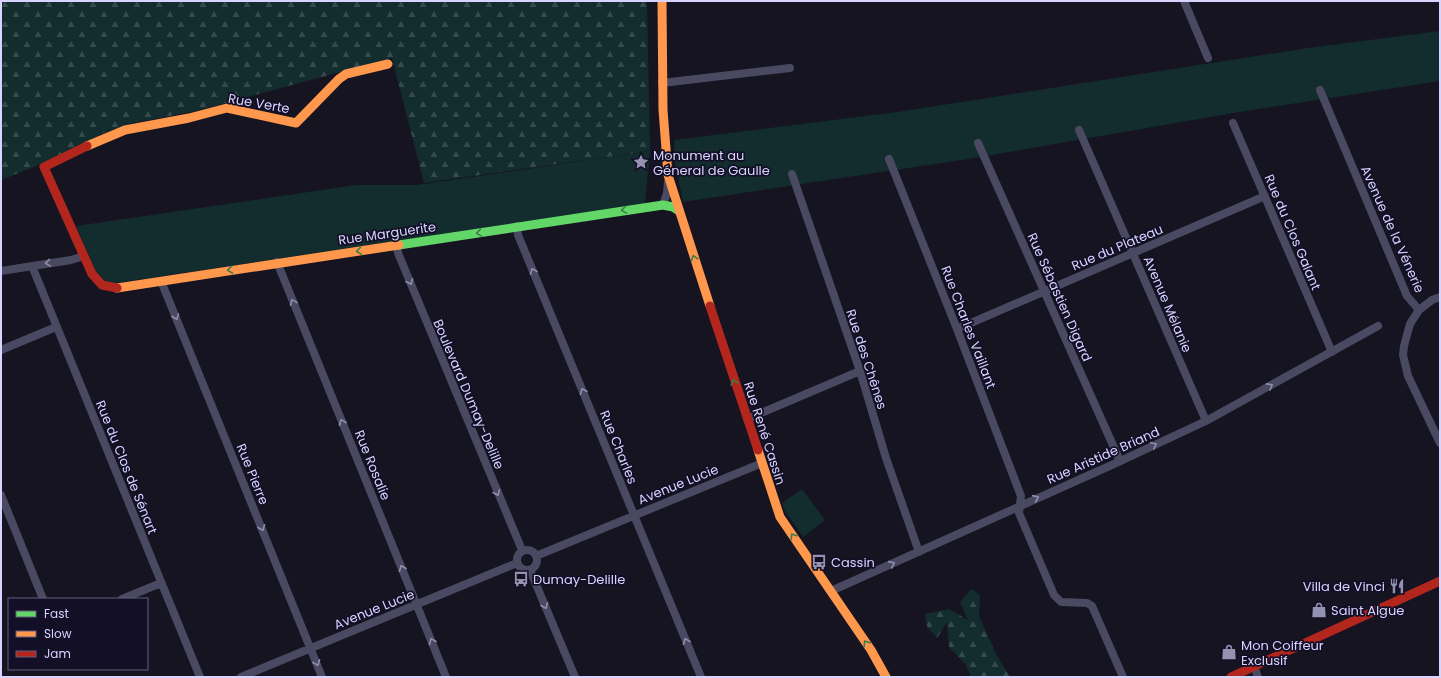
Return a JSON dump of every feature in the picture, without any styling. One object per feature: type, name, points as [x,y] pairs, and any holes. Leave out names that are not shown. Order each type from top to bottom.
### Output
[{"type":"street","name":"Rue René Cassin","points":[[662,1],[662,113],[668,175],[747,419],[780,517],[871,650],[886,677]]},
{"type":"street","points":[[1184,1],[1208,58]]},
{"type":"street","name":"Rue Verte","points":[[84,256],[44,167],[124,130],[189,118],[227,108],[296,123],[339,79],[346,74],[388,64]]},
{"type":"street","points":[[662,83],[790,68]]},
{"type":"street","name":"Avenue de la Vénerie","points":[[1320,90],[1407,296],[1419,310],[1410,324],[1403,355],[1408,376],[1440,443]]},
{"type":"street","name":"Rue du Clos Galant","points":[[1233,123],[1332,352]]},
{"type":"street","name":"Avenue Mélanie","points":[[1079,130],[1206,421]]},
{"type":"street","name":"Rue Sébastien Digard","points":[[978,143],[1120,461]]},
{"type":"street","name":"Rue Charles Vaillant","points":[[889,159],[957,329],[1021,496],[1019,513],[1054,595],[1061,602],[1087,603],[1092,606],[1123,677]]},
{"type":"street","name":"Rue des Chênes","points":[[792,174],[860,371],[886,458],[919,552]]},
{"type":"street","points":[[663,205],[667,193],[668,175]]},
{"type":"street","name":"Rue du Plateau","points":[[957,329],[1265,196]]},
{"type":"street","name":"Rue Marguerite","points":[[84,256],[92,274],[102,286],[115,288],[277,262],[397,246],[517,226],[663,205],[673,207],[679,211]]},
{"type":"street","name":"Rue Charles","points":[[517,226],[518,234],[701,677]]},
{"type":"street","name":"Boulevard Dumay-Delille","points":[[397,246],[398,253],[522,550]]},
{"type":"street","points":[[1,271],[72,260],[84,256]]},
{"type":"street","name":"Rue Rosalie","points":[[277,262],[446,677]]},
{"type":"street","name":"Rue du Clos de Sénart","points":[[32,266],[200,677]]},
{"type":"street","name":"Rue Pierre","points":[[161,281],[322,677]]},
{"type":"street","points":[[1419,310],[1432,300],[1440,297]]},
{"type":"street","name":"Rue Aristide Briand","points":[[831,591],[1206,421],[1378,326]]},
{"type":"street","points":[[1,350],[56,327]]},
{"type":"street","points":[[747,419],[860,371]]},
{"type":"street","name":"Avenue Lucie","points":[[536,556],[762,463]]},
{"type":"street","points":[[1,495],[43,598]]},
{"type":"street","points":[[522,550],[531,550],[536,556],[536,565],[530,570],[521,568],[517,563],[516,557],[522,550]]},
{"type":"street","name":"Avenue Lucie","points":[[241,677],[517,563]]},
{"type":"street","points":[[530,570],[575,677]]},
{"type":"street","points":[[1231,677],[1440,581]]},
{"type":"street","points":[[124,598],[161,583]]},
{"type":"street","points":[[1254,666],[1258,677]]},
{"type":"green space","points":[[1,1],[647,1],[650,151],[424,183],[392,58],[196,111],[133,123],[106,132],[39,165],[1,180]]},
{"type":"green space","points":[[1440,31],[1440,81],[1239,112],[975,158],[683,202],[675,163],[674,140],[897,112],[1308,48]]},
{"type":"green space","points":[[650,151],[645,204],[109,284],[98,277],[76,226],[356,185],[417,185]]},
{"type":"green space","points":[[802,489],[825,520],[803,537],[785,511],[782,503]]},
{"type":"green space","points":[[971,589],[980,595],[979,616],[996,654],[1010,677],[971,677],[966,665],[949,647],[947,622],[937,638],[927,627],[925,614],[949,609],[968,620],[960,602]]},
{"type":"traffic: fast","points":[[399,245],[663,205],[673,207],[679,211]]},
{"type":"traffic: slow","points":[[662,1],[663,110],[668,175],[710,306]]},
{"type":"traffic: slow","points":[[87,146],[125,130],[189,118],[227,108],[296,123],[339,79],[346,74],[388,64]]},
{"type":"traffic: slow","points":[[117,288],[399,245]]},
{"type":"traffic: slow","points":[[758,450],[780,517],[871,650],[886,677]]},
{"type":"traffic: jam","points":[[87,146],[44,167],[92,274],[102,285],[117,288]]},
{"type":"traffic: jam","points":[[710,306],[758,450]]},
{"type":"traffic: jam","points":[[1231,677],[1440,581]]},
{"type":"place","name":"Monument au Géneral de Gaulle","points":[[641,162]]},
{"type":"place","name":"Cassin","points":[[819,562]]},
{"type":"place","name":"Dumay-Delille","points":[[521,579]]},
{"type":"place","name":"Villa de Vinci","points":[[1397,586]]},
{"type":"place","name":"Saint Algue","points":[[1319,610]]},
{"type":"place","name":"Mon Coiffeur Exclusif","points":[[1229,652]]}]
